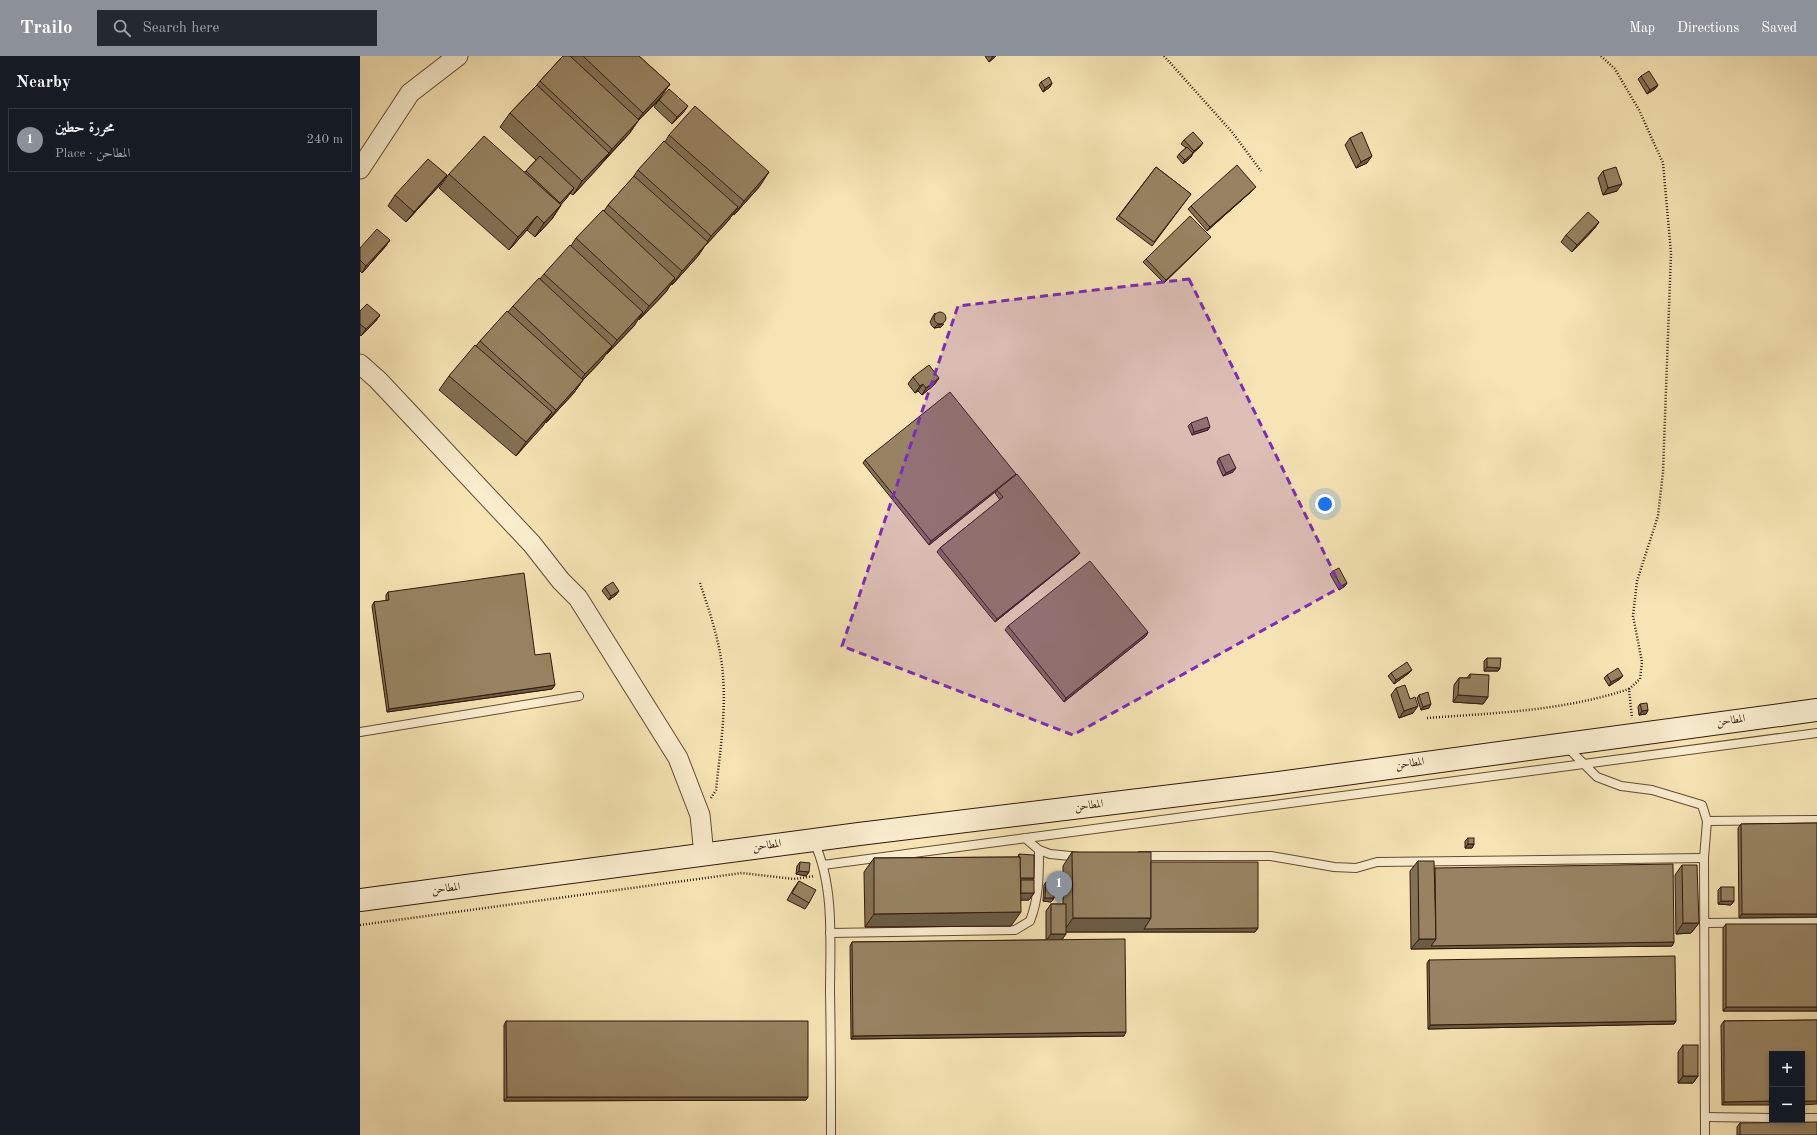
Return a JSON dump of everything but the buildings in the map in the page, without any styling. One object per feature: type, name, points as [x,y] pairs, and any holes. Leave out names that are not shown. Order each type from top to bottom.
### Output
[{"type":"main road","name":"المطاحن","points":[[360,900],[813,840],[1271,784],[1563,743],[1817,710]]},
{"type":"street","points":[[360,169],[410,93],[458,56]]},
{"type":"street","points":[[360,364],[378,380],[532,544],[561,581],[578,598],[678,758],[700,815],[704,855]]},
{"type":"lane","points":[[360,732],[579,696]]},
{"type":"lane","points":[[823,865],[1817,733]]},
{"type":"lane","points":[[1563,743],[1597,778],[1621,786],[1652,790],[1702,805],[1707,821],[1704,858],[1705,1135]]},
{"type":"lane","points":[[1707,821],[1817,820]]},
{"type":"lane","points":[[1025,838],[1039,850],[1050,854],[1091,857]]},
{"type":"lane","points":[[813,840],[826,875],[830,933],[831,1135]]},
{"type":"lane","points":[[830,933],[1015,930],[1030,921],[1036,905],[1039,885],[1039,850]]},
{"type":"lane","points":[[1129,856],[1271,856],[1334,867],[1356,868],[1377,862],[1704,858]]},
{"type":"lane","points":[[1704,923],[1817,922]]},
{"type":"lane","points":[[1705,1117],[1769,1118]]},
{"type":"lane","points":[[1805,1118],[1817,1118]]},
{"type":"path","points":[[1164,56],[1232,132],[1260,171]]},
{"type":"path","points":[[1427,718],[1555,708],[1592,700],[1629,689],[1640,679],[1642,662],[1633,616],[1637,581],[1658,516],[1662,479],[1665,446],[1665,374],[1671,253],[1663,163],[1639,110],[1615,69],[1600,56]]},
{"type":"path","points":[[700,583],[711,616],[723,676],[723,724],[716,790],[700,815]]},
{"type":"path","points":[[1629,689],[1635,734]]},
{"type":"path","points":[[360,925],[742,873],[794,879],[826,875]]},
{"type":"highlighted area","points":[[1189,279],[1341,587],[1073,735],[842,646],[958,306]]},
{"type":"place","name":"محررة حطين","points":[[1059,904]]}]
